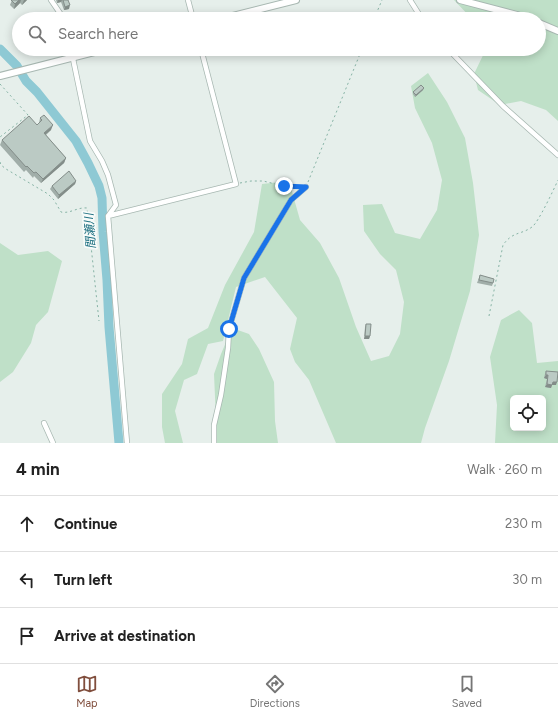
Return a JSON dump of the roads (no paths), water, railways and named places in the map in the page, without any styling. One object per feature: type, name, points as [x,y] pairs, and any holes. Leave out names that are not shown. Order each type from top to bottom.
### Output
[{"type":"street","points":[[51,0],[59,12]]},
{"type":"street","points":[[188,0],[191,12]]},
{"type":"street","points":[[249,12],[296,0]]},
{"type":"street","points":[[410,0],[418,12]]},
{"type":"street","points":[[460,0],[506,12]]},
{"type":"street","points":[[546,26],[558,30]]},
{"type":"street","points":[[0,76],[80,56]]},
{"type":"street","points":[[108,216],[236,184],[203,56]]},
{"type":"street","points":[[455,56],[503,106],[558,155]]},
{"type":"street","points":[[73,58],[90,141],[102,161],[108,175],[116,205],[108,216],[127,443]]},
{"type":"street","points":[[214,443],[214,425],[222,395],[229,329],[244,278],[291,200],[306,187]]},
{"type":"street","points":[[44,423],[53,443]]},
{"type":"waterway","name":"間瀬川","points":[[0,49],[17,66],[26,81],[37,92],[76,141],[99,186],[102,198],[109,327],[119,443]]}]
